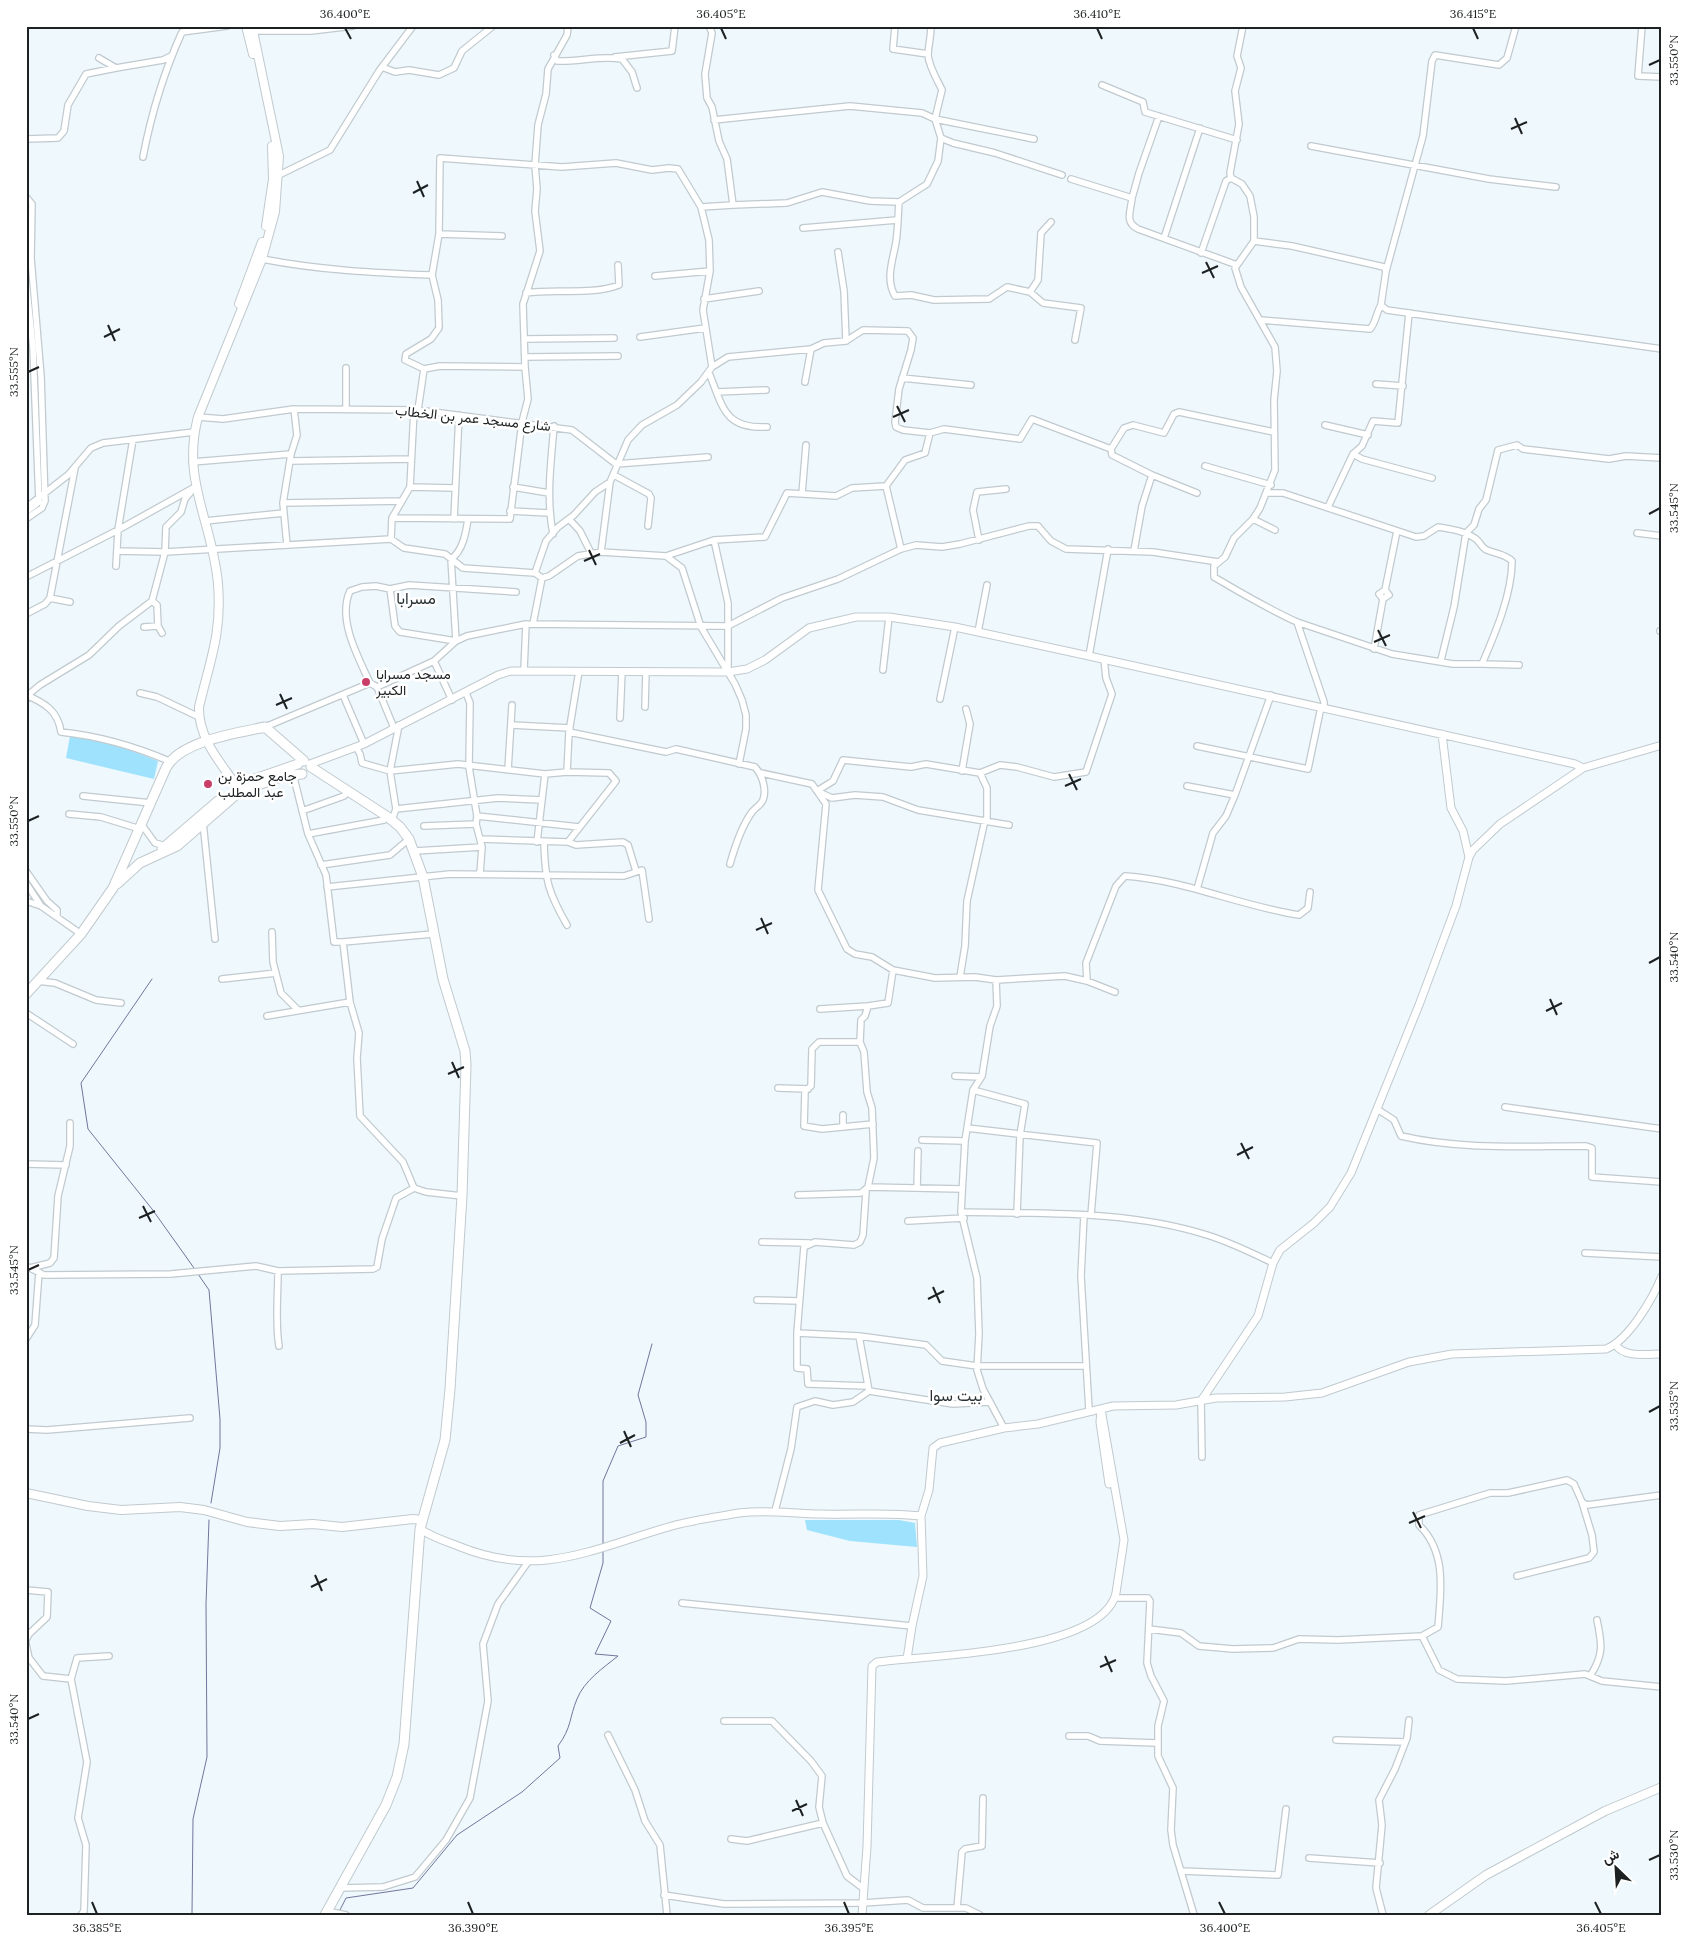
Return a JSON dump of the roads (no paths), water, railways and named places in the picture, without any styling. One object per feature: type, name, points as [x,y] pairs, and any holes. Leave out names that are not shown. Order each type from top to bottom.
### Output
[{"type":"main road","points":[[238,788],[207,741],[198,718],[199,707],[218,634],[219,606],[214,549],[195,486],[192,462],[194,432],[198,417],[262,259],[275,212],[279,175],[278,156],[251,28]]},
{"type":"main road","points":[[212,381],[213,369],[264,238],[273,179],[273,152],[251,28]]},
{"type":"main road","points":[[113,888],[169,761],[176,755],[207,741],[265,727],[306,764],[390,819],[409,839],[423,876],[443,979],[465,1051],[462,1196],[445,1440],[421,1525],[404,1744],[386,1805],[326,1913]]},
{"type":"main road","points":[[153,856],[177,846],[238,788],[308,773],[306,764]]},
{"type":"main road","points":[[30,988],[80,934],[113,888],[131,870],[153,856],[238,788],[306,764]]},
{"type":"main road","points":[[26,1493],[88,1506],[121,1510],[180,1507],[204,1510],[247,1522],[280,1526],[313,1524],[342,1527],[413,1519],[421,1525]]},
{"type":"main road","points":[[1429,1915],[1486,1875],[1605,1811],[1662,1788]]},
{"type":"street","points":[[143,157],[148,130],[171,56],[182,32],[227,26]]},
{"type":"street","points":[[251,28],[311,31],[353,26]]},
{"type":"street","points":[[279,175],[330,150],[382,67],[413,26]]},
{"type":"street","points":[[382,67],[395,72],[409,70],[439,75],[454,68],[462,51],[493,26]]},
{"type":"street","points":[[392,518],[510,519],[522,422],[528,399],[523,304],[540,251],[535,210],[538,189],[535,164],[538,125],[546,94],[548,69],[554,55],[567,35],[568,26]]},
{"type":"street","points":[[614,57],[622,54],[672,51],[675,26]]},
{"type":"street","points":[[710,26],[712,33],[705,74],[707,98],[712,107],[719,141],[727,159],[733,205]]},
{"type":"street","points":[[895,26],[893,49],[928,54]]},
{"type":"street","points":[[701,207],[787,203],[822,192],[870,201],[899,202],[927,184],[938,161],[941,138],[935,119],[942,90],[933,71],[928,54],[932,41],[931,26]]},
{"type":"street","points":[[1231,178],[1230,173],[1240,124],[1235,91],[1241,68],[1238,56],[1243,26]]},
{"type":"street","points":[[1261,320],[1370,329],[1374,326],[1376,314],[1381,305],[1386,270],[1423,136],[1434,54],[1499,65],[1507,58],[1516,26]]},
{"type":"street","points":[[1642,26],[1638,76],[1662,77]]},
{"type":"street","points":[[554,55],[557,61],[622,58],[632,72],[637,88]]},
{"type":"street","points":[[26,139],[58,138],[64,131],[68,105],[86,74],[163,60],[171,56]]},
{"type":"street","points":[[99,58],[116,68]]},
{"type":"street","points":[[1102,86],[1143,102],[1145,112],[1238,140]]},
{"type":"street","points":[[714,120],[850,106],[922,113],[935,119],[1034,139]]},
{"type":"street","points":[[1159,116],[1132,198],[1129,220],[1131,226],[1237,265]]},
{"type":"street","points":[[1164,238],[1200,128]]},
{"type":"street","points":[[941,138],[953,143],[995,153],[1062,176]]},
{"type":"street","points":[[1311,146],[1489,179],[1556,187]]},
{"type":"street","points":[[525,367],[440,366],[424,369],[405,360],[406,354],[431,339],[439,328],[438,300],[432,274],[440,234],[440,158],[562,167],[616,163],[652,170],[678,169],[701,207],[709,240],[710,271],[704,299],[705,328],[710,370],[717,392],[729,417],[735,422],[756,427],[767,427]]},
{"type":"street","points":[[1231,178],[1242,184],[1250,196],[1254,217],[1254,241],[1235,268],[1241,287],[1275,347],[1277,371],[1274,400],[1275,470],[1271,485],[1254,519],[1234,538],[1230,549],[1212,572],[1214,577],[1226,582],[1261,606],[1297,622],[1334,633],[1374,649],[1392,654],[1441,660],[1452,664],[1519,665]]},
{"type":"street","points":[[1201,253],[1226,181],[1231,178]]},
{"type":"street","points":[[1071,179],[1132,198]]},
{"type":"street","points":[[26,197],[32,204],[31,258],[42,497],[44,505],[26,519]]},
{"type":"street","points":[[899,202],[896,243],[891,260],[890,288],[895,296],[911,295],[934,300],[989,299],[1007,287],[1030,292],[1043,303],[1081,308],[1075,340]]},
{"type":"street","points":[[802,228],[897,220]]},
{"type":"street","points":[[1030,292],[1038,280],[1041,233],[1051,222]]},
{"type":"street","points":[[440,234],[502,236]]},
{"type":"street","points":[[1254,241],[1292,246],[1384,267],[1386,270]]},
{"type":"street","points":[[838,252],[844,291],[846,341]]},
{"type":"street","points":[[262,259],[346,272],[432,274]]},
{"type":"street","points":[[526,293],[543,290],[608,289],[619,285],[618,265]]},
{"type":"street","points":[[655,276],[710,271]]},
{"type":"street","points":[[26,280],[36,348]]},
{"type":"street","points":[[704,299],[759,291]]},
{"type":"street","points":[[1381,305],[1387,310],[1662,349]]},
{"type":"street","points":[[1328,507],[1353,454],[1362,446],[1373,421],[1398,423],[1409,313]]},
{"type":"street","points":[[640,337],[705,328]]},
{"type":"street","points":[[602,552],[610,482],[614,475],[616,464],[628,440],[642,425],[677,405],[710,370],[728,357],[811,349],[824,343],[846,341],[863,330],[908,331],[913,338],[899,389],[896,427],[903,430],[930,433],[944,429],[1020,439],[1032,420],[1111,449]]},
{"type":"street","points":[[525,339],[614,338]]},
{"type":"street","points":[[805,382],[811,349]]},
{"type":"street","points":[[525,357],[618,356]]},
{"type":"street","points":[[346,368],[346,409]]},
{"type":"street","points":[[391,540],[392,518],[410,487],[416,410],[424,369]]},
{"type":"street","points":[[902,378],[971,385]]},
{"type":"street","points":[[1376,384],[1403,386]]},
{"type":"street","points":[[717,392],[766,390]]},
{"type":"street","points":[[287,545],[283,503],[291,454],[297,435],[294,409]]},
{"type":"street","name":"شارع مسجد عمر بن الخطاب","points":[[198,417],[223,419],[294,409],[416,410],[554,426],[572,430],[616,464]]},
{"type":"street","points":[[1197,493],[1152,475],[1112,455],[1111,449],[1124,428],[1133,425],[1164,433],[1174,414],[1179,412],[1274,432]]},
{"type":"street","points":[[454,519],[460,415]]},
{"type":"street","points":[[1326,425],[1368,435]]},
{"type":"street","points":[[553,534],[549,513],[549,492],[554,426]]},
{"type":"street","points":[[26,508],[42,497],[75,468],[91,448],[103,443],[194,432]]},
{"type":"street","points":[[901,549],[886,486],[905,460],[925,453],[930,433]]},
{"type":"street","points":[[116,566],[118,530],[132,439]]},
{"type":"street","points":[[802,494],[806,444]]},
{"type":"street","points":[[1441,660],[1454,607],[1466,533],[1474,525],[1479,509],[1486,500],[1498,450],[1517,445],[1523,449],[1608,459],[1626,456],[1662,458]]},
{"type":"street","points":[[192,462],[291,454]]},
{"type":"street","points":[[1353,454],[1362,459],[1432,478]]},
{"type":"street","points":[[616,464],[708,457]]},
{"type":"street","points":[[290,461],[411,459]]},
{"type":"street","points":[[1206,466],[1271,485]]},
{"type":"street","points":[[26,614],[45,604],[50,598],[75,468]]},
{"type":"street","points":[[614,475],[649,494],[651,498],[648,526]]},
{"type":"street","points":[[1134,551],[1142,506],[1152,475]]},
{"type":"street","points":[[535,573],[546,541],[595,492],[610,482]]},
{"type":"street","points":[[26,577],[118,530],[195,486]]},
{"type":"street","points":[[169,761],[137,747],[91,735],[61,732],[55,713],[48,706],[27,697],[40,685],[89,655],[119,626],[152,601],[165,552],[166,528],[180,512],[185,499],[195,486]]},
{"type":"street","points":[[542,578],[549,576],[578,556],[602,552],[666,556],[714,540],[761,539],[765,537],[787,493],[820,497],[836,496],[852,488],[886,486]]},
{"type":"street","points":[[410,487],[456,488]]},
{"type":"street","points":[[513,487],[549,492]]},
{"type":"street","points":[[980,540],[973,510],[977,492],[1006,489]]},
{"type":"street","points":[[1267,493],[1284,493],[1416,537],[1424,536],[1438,527],[1466,533],[1476,539],[1485,549],[1508,556],[1512,561],[1512,576],[1495,634],[1482,664]]},
{"type":"street","points":[[26,512],[38,505],[42,497]]},
{"type":"street","points":[[283,503],[402,501]]},
{"type":"street","points":[[510,511],[549,513]]},
{"type":"street","points":[[205,521],[284,513]]},
{"type":"street","points":[[451,559],[456,556],[462,543],[468,519]]},
{"type":"street","points":[[569,519],[580,532],[592,555]]},
{"type":"street","points":[[1254,519],[1275,530]]},
{"type":"street","points":[[377,687],[434,661],[456,641],[467,636],[526,624],[728,626],[782,598],[838,579],[901,549],[916,545],[942,547],[980,540],[1029,526],[1038,526],[1044,530],[1051,541],[1066,549],[1134,551],[1218,562]]},
{"type":"street","points":[[1374,649],[1384,599],[1389,595],[1385,590],[1397,531]]},
{"type":"street","points":[[1637,533],[1662,536]]},
{"type":"street","points":[[117,552],[165,552],[391,540],[404,548],[445,554],[463,568],[535,573],[542,578]]},
{"type":"street","points":[[714,540],[728,603],[728,672]]},
{"type":"street","points":[[1089,656],[1108,549]]},
{"type":"street","points":[[666,556],[682,568],[700,627],[728,672],[742,700],[746,715],[746,730],[739,764]]},
{"type":"street","points":[[451,559],[456,641]]},
{"type":"street","points":[[533,624],[542,578]]},
{"type":"street","points":[[308,834],[390,819],[396,809],[390,771],[397,726],[377,687],[370,683],[352,642],[346,600],[350,591],[362,587],[376,586],[390,589],[409,585],[516,592]]},
{"type":"street","points":[[978,632],[987,585]]},
{"type":"street","points":[[390,589],[395,626],[400,632],[456,641]]},
{"type":"street","points":[[50,598],[70,602]]},
{"type":"street","points":[[152,601],[157,605],[158,626],[162,633]]},
{"type":"street","points":[[306,764],[364,744],[397,726],[466,694],[498,675],[524,670],[728,672],[747,669],[765,660],[809,628],[856,617],[889,617],[955,627],[1271,695],[1575,764],[1583,768]]},
{"type":"street","points":[[883,670],[889,617]]},
{"type":"street","points":[[1197,746],[1308,769],[1324,702],[1297,622]]},
{"type":"street","points":[[524,670],[526,624]]},
{"type":"street","points":[[144,627],[158,626]]},
{"type":"street","points":[[940,699],[955,627]]},
{"type":"street","points":[[817,791],[833,781],[843,760],[910,767],[926,764],[980,773],[1000,765],[1016,767],[1054,777],[1086,772],[1112,694],[1106,678],[1104,659]]},
{"type":"street","points":[[434,661],[452,700]]},
{"type":"street","points":[[567,772],[570,730],[579,671]]},
{"type":"street","points":[[620,718],[622,671]]},
{"type":"street","points":[[645,707],[646,671]]},
{"type":"street","points":[[265,727],[370,683]]},
{"type":"street","points":[[140,693],[157,697],[198,718]]},
{"type":"street","points":[[466,694],[470,703],[469,766],[477,816],[476,824],[482,847],[480,874]]},
{"type":"street","points":[[343,695],[364,744]]},
{"type":"street","points":[[1197,889],[1213,833],[1226,816],[1235,795],[1271,695]]},
{"type":"street","points":[[508,770],[512,705]]},
{"type":"street","points":[[962,770],[970,724],[966,709]]},
{"type":"street","points":[[510,725],[570,730],[666,752],[676,749],[755,767],[761,774],[764,788],[762,801],[752,813],[737,840],[730,864]]},
{"type":"street","points":[[1442,734],[1451,808],[1465,838],[1469,857]]},
{"type":"street","points":[[1202,1457],[1201,1401],[1258,1316],[1273,1263],[1280,1250],[1314,1223],[1333,1203],[1354,1166],[1419,1005],[1456,906],[1469,857],[1478,844],[1500,824],[1583,768],[1662,745]]},
{"type":"street","points":[[356,747],[362,763],[390,771],[458,764],[545,774],[567,772],[609,773],[616,781],[568,842]]},
{"type":"street","points":[[960,977],[965,946],[967,901],[986,820],[987,788],[980,773]]},
{"type":"street","points":[[298,774],[302,812],[308,834],[326,875],[334,942],[433,934]]},
{"type":"street","points":[[537,842],[545,774]]},
{"type":"street","points":[[761,774],[812,784],[826,804],[818,890],[847,949],[855,954],[872,957],[893,970],[935,978],[960,977],[996,980],[1065,976],[1087,981],[1115,992]]},
{"type":"street","points":[[1187,786],[1235,795]]},
{"type":"street","points":[[302,812],[344,796],[348,790]]},
{"type":"street","points":[[817,791],[832,798],[855,795],[883,797],[918,810],[1009,825]]},
{"type":"street","points":[[83,796],[151,803]]},
{"type":"street","points":[[396,809],[475,800],[542,800]]},
{"type":"street","points":[[69,814],[102,818],[141,827],[155,843],[166,846]]},
{"type":"street","points":[[477,816],[579,827]]},
{"type":"street","points":[[203,822],[215,939]]},
{"type":"street","points":[[424,826],[476,824]]},
{"type":"street","points":[[321,865],[390,855],[409,839]]},
{"type":"street","points":[[480,839],[568,842],[576,845],[623,842],[628,845],[636,871]]},
{"type":"street","points":[[544,842],[545,875],[552,900],[567,925]]},
{"type":"street","points":[[415,851],[482,847]]},
{"type":"street","points":[[327,888],[423,876],[480,874],[624,876],[642,870],[644,872],[649,919]]},
{"type":"street","points":[[26,871],[47,901],[57,910],[57,918]]},
{"type":"street","points":[[1087,981],[1086,963],[1116,886],[1125,876],[1166,880],[1251,904],[1299,915],[1308,908],[1310,892]]},
{"type":"street","points":[[26,882],[41,906]]},
{"type":"street","points":[[26,901],[41,906],[80,934]]},
{"type":"street","points":[[272,932],[276,973],[281,993],[298,1010]]},
{"type":"street","points":[[343,942],[350,1002],[359,1034],[357,1058],[360,1116],[403,1162],[414,1188]]},
{"type":"street","points":[[820,1009],[888,1003],[893,970]]},
{"type":"street","points":[[222,979],[276,973]]},
{"type":"street","points":[[996,980],[997,1006],[990,1026],[981,1077],[973,1090],[965,1140],[962,1215],[977,1278],[979,1334],[977,1366],[979,1377],[1004,1428]]},
{"type":"street","points":[[30,988],[55,983],[96,1000],[121,1003]]},
{"type":"street","points":[[267,1016],[350,1002]]},
{"type":"street","points":[[762,1242],[854,1245],[860,1242],[863,1235],[867,1189],[874,1158],[872,1108],[864,1077],[864,1052],[860,1042],[861,1020],[865,1016],[868,1006]]},
{"type":"street","points":[[26,1013],[73,1044]]},
{"type":"street","points":[[860,1042],[819,1042],[812,1049],[811,1086],[805,1091],[804,1126],[822,1129],[873,1124]]},
{"type":"street","points":[[955,1076],[981,1077]]},
{"type":"street","points":[[778,1088],[808,1089]]},
{"type":"street","points":[[973,1090],[1025,1104],[1020,1135],[1017,1214]]},
{"type":"street","points":[[1505,1107],[1662,1129]]},
{"type":"street","points":[[1377,1109],[1394,1120],[1401,1136],[1429,1142],[1511,1147],[1586,1146],[1592,1148],[1592,1177],[1662,1182]]},
{"type":"street","points":[[843,1115],[843,1127]]},
{"type":"street","points":[[28,1267],[50,1262],[54,1258],[58,1196],[70,1146],[70,1124]]},
{"type":"street","points":[[967,1128],[1097,1143],[1091,1215]]},
{"type":"street","points":[[922,1140],[965,1140]]},
{"type":"street","points":[[917,1188],[918,1151]]},
{"type":"street","points":[[26,1164],[66,1165]]},
{"type":"street","points":[[28,1267],[44,1275],[171,1274],[256,1266],[278,1271],[373,1270],[377,1267],[382,1239],[396,1198],[414,1188],[426,1192],[462,1196]]},
{"type":"street","points":[[798,1195],[861,1193],[867,1189],[962,1189]]},
{"type":"street","points":[[908,1221],[962,1215],[1091,1215],[1200,1233],[1242,1248],[1273,1263]]},
{"type":"street","points":[[1084,1215],[1081,1276],[1089,1410]]},
{"type":"street","points":[[809,1243],[802,1252],[797,1333],[797,1368],[807,1369],[808,1384],[868,1389],[953,1404],[990,1402]]},
{"type":"street","points":[[1585,1253],[1662,1257]]},
{"type":"street","points":[[278,1271],[276,1326],[279,1346]]},
{"type":"street","points":[[26,1338],[35,1325],[39,1272]]},
{"type":"street","points":[[907,1659],[924,1567],[921,1516],[929,1490],[932,1458],[936,1445],[951,1439],[1004,1428],[1044,1423],[1089,1410],[1119,1405],[1176,1405],[1216,1398],[1285,1397],[1322,1393],[1409,1362],[1452,1354],[1597,1349],[1616,1345],[1639,1318],[1662,1276]]},
{"type":"street","points":[[757,1300],[799,1301]]},
{"type":"street","points":[[797,1333],[859,1336],[926,1345],[942,1361],[977,1366],[1085,1366]]},
{"type":"street","points":[[859,1336],[868,1389]]},
{"type":"street","points":[[1616,1345],[1619,1350],[1626,1353],[1662,1354]]},
{"type":"street","points":[[775,1511],[792,1449],[796,1407],[815,1401],[833,1405],[853,1402],[868,1389]]},
{"type":"street","points":[[862,1915],[872,1666],[877,1662],[961,1654],[1046,1641],[1102,1616],[1111,1608],[1115,1598],[1123,1546],[1120,1523],[1112,1506],[1100,1422],[1101,1408]]},
{"type":"street","points":[[26,1429],[47,1430],[190,1418]]},
{"type":"street","points":[[1149,1629],[1181,1633],[1199,1646],[1233,1649],[1273,1648],[1299,1638],[1338,1640],[1422,1636],[1438,1627],[1442,1580],[1438,1558],[1430,1535],[1419,1525],[1419,1515],[1490,1493],[1508,1493],[1567,1480],[1574,1484],[1582,1502],[1592,1534],[1594,1552],[1589,1558],[1517,1576]]},
{"type":"street","points":[[1582,1502],[1587,1505],[1662,1494]]},
{"type":"street","points":[[421,1525],[464,1549],[490,1557],[528,1562],[582,1554],[682,1523],[740,1513],[775,1511],[921,1516]]},
{"type":"street","points":[[340,1888],[383,1887],[415,1877],[446,1840],[470,1798],[488,1701],[483,1644],[498,1604],[528,1562]]},
{"type":"street","points":[[26,1590],[48,1592],[47,1617],[26,1640]]},
{"type":"street","points":[[1115,1598],[1148,1598],[1150,1601],[1148,1664],[1151,1676],[1164,1701],[1158,1726],[1160,1764],[1174,1794],[1171,1830],[1173,1845],[1194,1915]]},
{"type":"street","points":[[682,1603],[912,1626]]},
{"type":"street","points":[[1590,1676],[1599,1662],[1601,1640],[1597,1620]]},
{"type":"street","points":[[1422,1636],[1439,1670],[1457,1679],[1506,1681],[1585,1674],[1602,1681],[1662,1687]]},
{"type":"street","points":[[26,1644],[29,1658],[43,1676],[71,1679]]},
{"type":"street","points":[[81,1915],[84,1911],[86,1845],[78,1818],[87,1762],[71,1679],[77,1658],[109,1656]]},
{"type":"street","points":[[1383,1915],[1376,1888],[1380,1863],[1382,1825],[1379,1800],[1405,1742],[1409,1720]]},
{"type":"street","points":[[724,1721],[772,1721],[822,1776],[819,1807],[823,1823],[847,1876],[864,1889]]},
{"type":"street","points":[[608,1735],[635,1790],[645,1821],[660,1844],[667,1915]]},
{"type":"street","points":[[1069,1736],[1088,1736],[1100,1741],[1158,1743]]},
{"type":"street","points":[[1336,1740],[1405,1742]]},
{"type":"street","points":[[957,1908],[962,1851],[982,1846],[984,1798]]},
{"type":"street","points":[[1182,1872],[1278,1875],[1286,1809]]},
{"type":"street","points":[[731,1838],[747,1841],[823,1823]]},
{"type":"street","points":[[1309,1858],[1380,1863]]},
{"type":"street","points":[[664,1895],[724,1904],[863,1903],[908,1900],[924,1908],[966,1908],[980,1915]]},
{"type":"street","points":[[326,1913],[346,1915]]},
{"type":"waterway","points":[[26,202],[28,206],[28,257],[33,314]]},
{"type":"waterway","points":[[36,355],[40,456]]},
{"type":"waterway","points":[[26,515],[40,506]]},
{"type":"waterway","points":[[26,876],[50,908]]},
{"type":"waterway","points":[[152,979],[81,1083],[88,1129],[152,1209],[194,1268]]},
{"type":"waterway","points":[[198,1274],[209,1290],[220,1419],[220,1448],[211,1503]]},
{"type":"waterway","points":[[603,1545],[603,1481],[618,1446],[646,1437],[646,1422],[638,1395],[652,1344]]},
{"type":"waterway","points":[[192,1915],[193,1819],[207,1757],[206,1604],[209,1520]]},
{"type":"waterway","points":[[339,1912],[346,1898],[413,1888],[457,1835],[522,1792],[560,1758],[558,1746],[568,1728],[580,1692],[594,1675],[618,1656],[595,1654],[611,1621],[590,1608],[603,1563],[603,1551]]},
{"type":"place","name":"مسجد مسرابا الكبير","points":[[366,682]]},
{"type":"place","name":"جامع حمزة بن عبد المطلب","points":[[208,784]]},
{"type":"district","name":"مسرابا","points":[[416,598]]},
{"type":"district","name":"بيت سوا","points":[[956,1395]]}]
